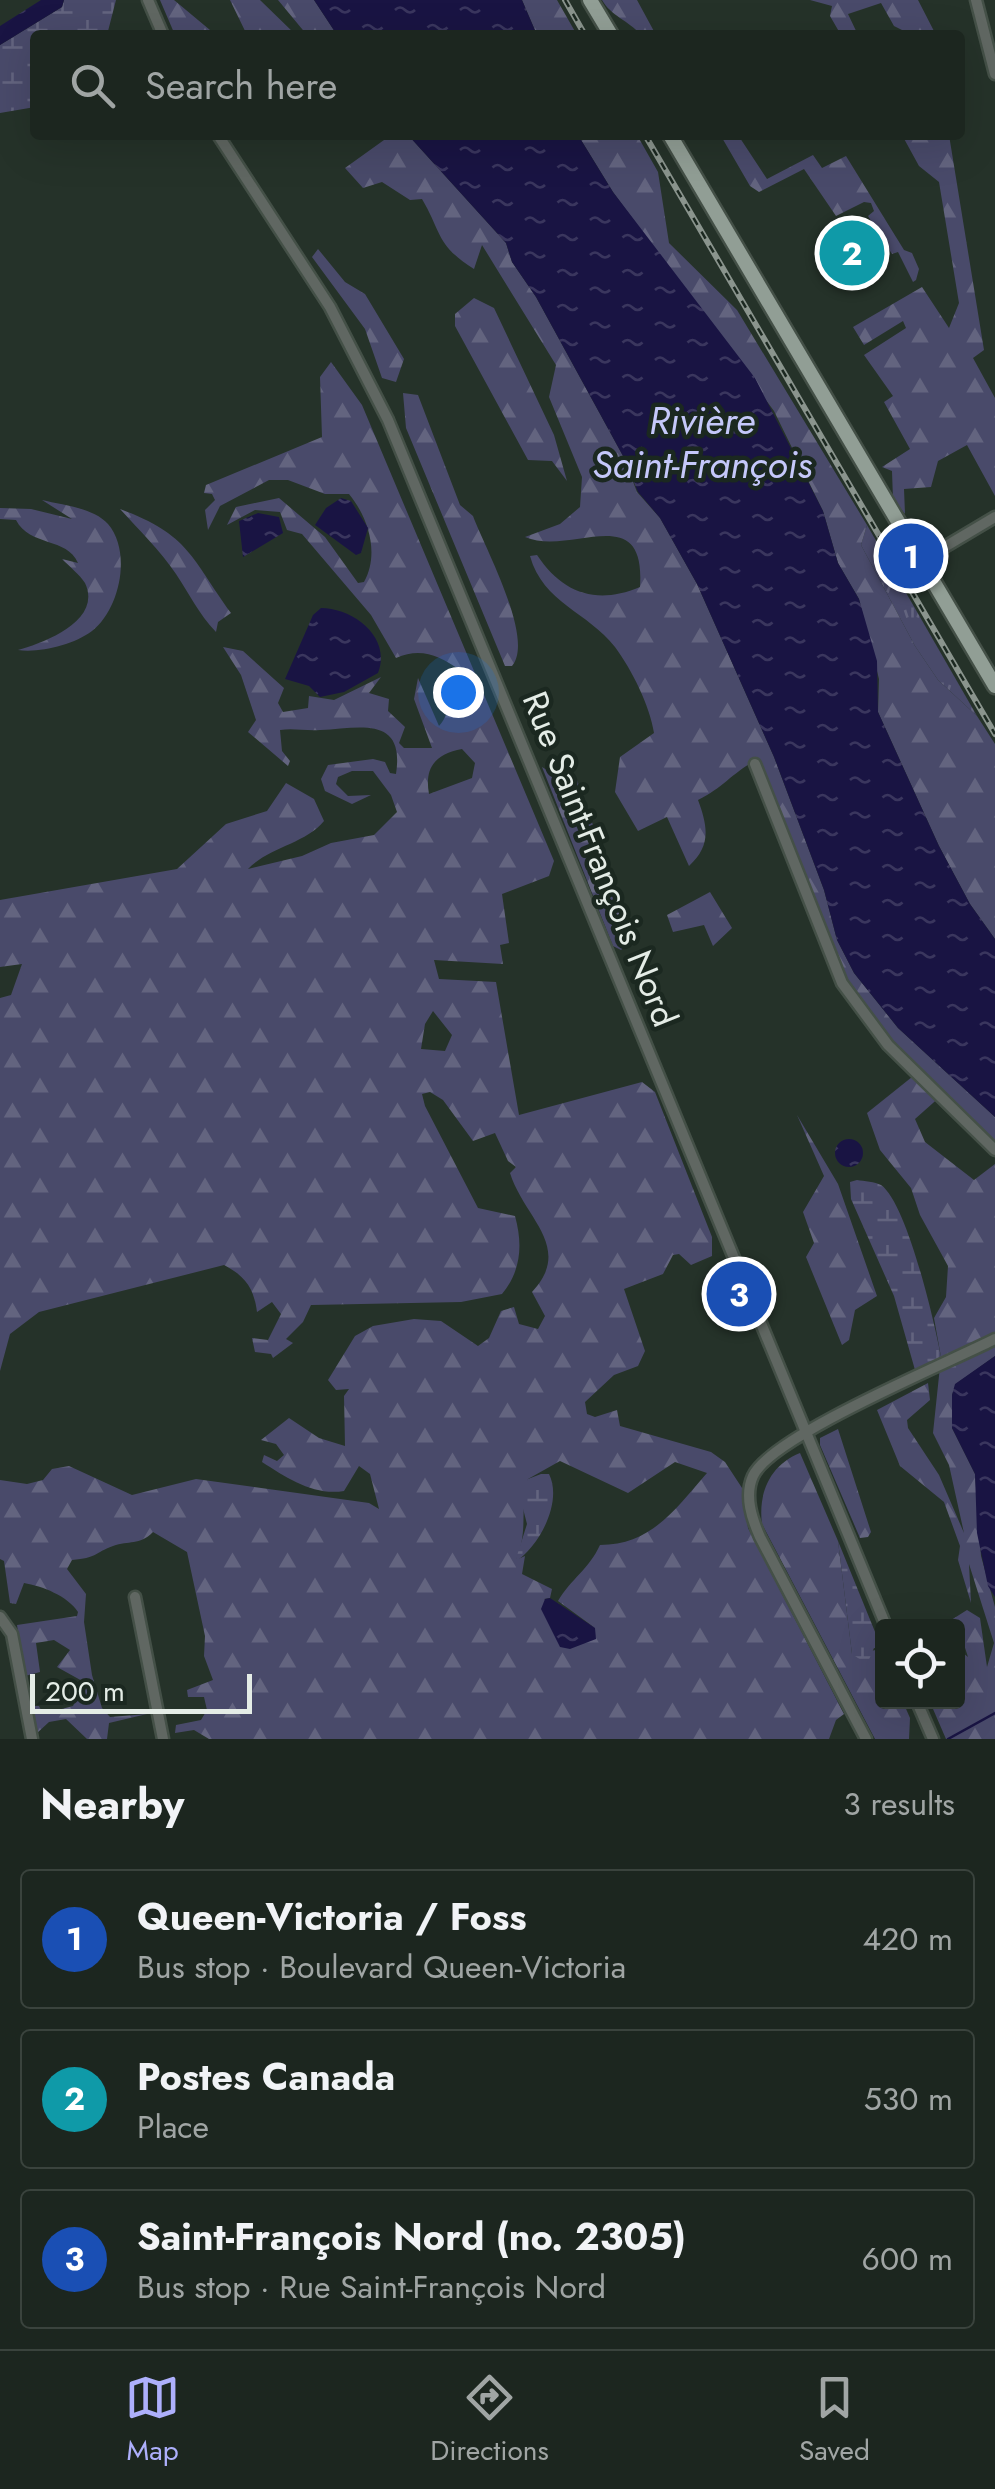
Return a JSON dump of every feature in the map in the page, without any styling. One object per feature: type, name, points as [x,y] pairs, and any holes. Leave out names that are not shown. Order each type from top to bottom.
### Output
[{"type":"main road","points":[[590,0],[608,30]]},
{"type":"main road","points":[[673,140],[995,686]]},
{"type":"street","points":[[148,0],[162,30]]},
{"type":"street","points":[[976,0],[995,74]]},
{"type":"street","name":"Rue Saint-François Nord","points":[[221,140],[330,306],[388,420],[883,1619]]},
{"type":"street","points":[[921,561],[995,517]]},
{"type":"street","points":[[755,764],[842,983],[888,1045],[995,1150]]},
{"type":"street","points":[[866,1739],[760,1536],[750,1508],[750,1486],[762,1462],[806,1433],[995,1339]]},
{"type":"street","points":[[135,1598],[164,1739]]},
{"type":"street","points":[[0,1617],[12,1634],[32,1739]]},
{"type":"street","points":[[920,1709],[933,1739]]},
{"type":"green space","points":[[64,0],[116,0],[108,30],[30,30],[30,108],[0,113],[0,45],[62,7]]},
{"type":"green space","points":[[160,0],[174,0],[210,30],[173,30]]},
{"type":"green space","points":[[230,0],[260,0],[291,30],[245,30]]},
{"type":"green space","points":[[278,0],[314,0],[334,30],[303,30]]},
{"type":"green space","points":[[522,0],[557,0],[574,30],[535,30]]},
{"type":"green space","points":[[602,0],[637,0],[653,30],[636,30]]},
{"type":"green space","points":[[810,0],[918,0],[933,30],[902,30],[894,26],[881,3],[848,14],[856,30],[838,30],[830,16],[832,6]]},
{"type":"green space","points":[[384,140],[413,140],[506,243],[512,262],[536,297],[623,456],[637,492],[660,518],[697,584],[774,757],[824,890],[837,940],[854,973],[898,1028],[995,1117],[995,1143],[942,1095],[915,1119],[925,1142],[974,1180],[995,1164],[995,1356],[956,1384],[952,1428],[975,1474],[981,1556],[995,1607],[995,1739],[946,1739],[933,1709],[965,1709],[965,1619],[953,1619],[967,1610],[980,1618],[987,1667],[994,1643],[969,1564],[971,1603],[958,1560],[960,1546],[944,1502],[900,1466],[877,1410],[928,1383],[930,1400],[907,1420],[908,1428],[939,1475],[964,1533],[949,1465],[933,1433],[941,1357],[934,1318],[946,1297],[948,1266],[920,1215],[911,1188],[880,1150],[867,1113],[917,1073],[863,1009],[839,969],[757,760],[698,800],[706,836],[701,851],[689,866],[667,817],[638,831],[615,792],[620,757],[654,733],[649,711],[615,647],[555,596],[536,572],[530,556],[537,555],[570,587],[595,595],[640,587],[639,560],[631,544],[618,537],[543,541],[525,537],[560,524],[580,507],[582,477],[549,397],[556,365],[482,245],[474,269],[446,245],[422,199],[410,200],[382,182],[363,188],[345,168]]},
{"type":"green space","points":[[581,140],[640,140],[658,172],[669,243],[737,310],[867,525],[861,545],[915,646],[938,680],[977,716],[995,744],[995,939],[970,904],[939,846],[878,712],[879,679],[859,599],[838,563],[823,511],[774,411],[613,192]]},
{"type":"green space","points":[[723,140],[741,140],[767,179],[813,155],[822,168],[846,156],[904,250],[912,253],[919,269],[916,280],[913,282],[898,252],[892,254],[868,216],[874,211],[871,203],[864,202],[836,216],[804,169],[759,192],[750,186]]},
{"type":"green space","points":[[905,140],[950,140],[984,350],[973,358],[995,398],[995,496],[967,445],[938,461],[931,487],[904,489],[905,514],[893,499],[892,471],[882,467],[910,449],[884,402],[893,396],[864,355],[906,328],[903,321],[864,345],[853,327],[922,287],[949,328],[959,303],[939,182],[919,166]]},
{"type":"green space","points":[[318,249],[345,282],[365,294],[404,359],[396,382],[382,378],[365,329],[312,257]]},
{"type":"green space","points":[[474,298],[494,308],[554,435],[567,481],[552,461],[528,460],[455,326],[455,314]]},
{"type":"green space","points":[[331,362],[362,405],[554,861],[549,876],[502,894],[509,943],[500,945],[503,964],[434,960],[439,979],[496,982],[519,1115],[642,1082],[655,1092],[712,1237],[712,1256],[691,1265],[679,1254],[673,1255],[663,1274],[624,1289],[645,1351],[638,1366],[614,1375],[585,1402],[587,1414],[595,1417],[617,1410],[620,1426],[711,1452],[725,1462],[744,1491],[748,1528],[844,1714],[836,1720],[829,1739],[209,1739],[194,1730],[175,1733],[176,1725],[201,1720],[207,1710],[204,1697],[188,1697],[187,1690],[213,1680],[204,1656],[205,1636],[187,1552],[153,1532],[138,1541],[72,1560],[67,1569],[86,1594],[84,1622],[92,1675],[102,1708],[110,1717],[147,1714],[109,1723],[107,1739],[87,1739],[66,1719],[49,1722],[36,1734],[31,1706],[39,1706],[43,1714],[73,1706],[84,1682],[57,1667],[70,1650],[54,1640],[36,1643],[40,1672],[25,1676],[17,1625],[77,1616],[78,1612],[54,1593],[24,1583],[16,1604],[10,1603],[4,1561],[0,1559],[0,1480],[27,1484],[43,1480],[52,1469],[69,1466],[132,1495],[196,1479],[369,1503],[379,1509],[370,1474],[359,1466],[344,1491],[322,1491],[291,1480],[262,1462],[264,1455],[277,1461],[284,1455],[276,1444],[261,1440],[289,1418],[319,1438],[345,1446],[344,1396],[349,1389],[336,1390],[328,1380],[355,1336],[373,1326],[414,1319],[441,1321],[478,1346],[489,1338],[501,1311],[514,1307],[519,1324],[538,1329],[545,1316],[532,1292],[544,1276],[547,1246],[510,1173],[516,1167],[508,1161],[495,1133],[473,1141],[443,1100],[430,1092],[422,1094],[425,1106],[478,1208],[515,1216],[519,1257],[502,1294],[461,1302],[311,1305],[303,1322],[286,1339],[293,1343],[273,1358],[271,1354],[255,1352],[252,1338],[268,1340],[281,1314],[272,1302],[257,1312],[247,1284],[224,1265],[39,1312],[10,1334],[0,1371],[0,998],[11,995],[22,964],[0,967],[0,900],[177,869],[226,824],[267,811],[286,783],[314,799],[324,821],[248,869],[302,856],[331,843],[374,835],[397,812],[391,795],[373,771],[352,771],[338,777],[336,784],[348,796],[371,795],[352,804],[325,791],[321,779],[328,765],[373,759],[385,762],[390,773],[396,774],[394,742],[386,734],[364,727],[280,730],[282,751],[290,761],[288,766],[248,732],[256,720],[241,675],[223,647],[243,651],[284,688],[278,703],[283,712],[308,708],[309,696],[334,700],[381,677],[369,693],[389,699],[388,711],[405,727],[399,743],[404,748],[432,748],[414,699],[418,678],[439,726],[447,712],[448,683],[460,670],[429,654],[396,658],[371,615],[302,534],[287,530],[280,512],[255,510],[227,525],[236,507],[279,498],[325,537],[358,583],[364,582],[371,559],[370,536],[362,513],[349,494],[325,494],[288,480],[269,480],[220,506],[208,530],[205,510],[215,500],[212,494],[204,493],[206,485],[322,437],[320,377]],"holes":[[[462,749],[475,763],[472,778],[429,794],[428,776],[434,763],[445,754]],[[433,1011],[452,1035],[445,1051],[421,1049],[425,1024]],[[560,1461],[628,1493],[675,1462],[707,1473],[649,1531],[634,1539],[600,1545],[563,1593],[558,1601],[595,1628],[544,1599],[550,1598],[552,1589],[522,1574],[525,1556],[516,1560],[528,1479]]]},
{"type":"green space","points":[[403,393],[418,395],[460,505],[473,516],[497,570],[517,636],[512,666],[505,666],[406,428]]},
{"type":"green space","points":[[42,500],[86,511],[108,524],[120,549],[120,580],[110,609],[92,631],[56,647],[18,650],[68,628],[86,609],[88,597],[85,583],[62,559],[78,563],[73,555],[30,534],[16,520],[0,519],[0,508],[31,509],[72,519]]},
{"type":"green space","points":[[120,509],[161,528],[187,550],[231,613],[218,622],[216,632],[163,557]]},
{"type":"green space","points":[[867,525],[977,716],[938,680],[915,646],[861,545]]},
{"type":"green space","points":[[542,767],[568,783],[577,780],[604,856],[608,883],[628,919],[632,939],[621,950],[613,946]]},
{"type":"green space","points":[[710,892],[732,928],[713,946],[704,925],[673,932],[667,915]]},
{"type":"green space","points":[[797,1115],[838,1184],[877,1296],[855,1310],[849,1340],[842,1345],[806,1257],[814,1243],[803,1212],[824,1176]]},
{"type":"green space","points":[[850,1182],[881,1185],[891,1196],[919,1265],[941,1357],[915,1370],[894,1296],[851,1199]]},
{"type":"green space","points":[[838,1429],[871,1532],[868,1537],[860,1538],[820,1445],[820,1438]]},
{"type":"green space","points":[[800,1453],[838,1541],[852,1654],[875,1650],[875,1709],[906,1709],[910,1718],[909,1739],[875,1739],[762,1524],[762,1502],[768,1481]]},
{"type":"green space","points":[[549,1474],[553,1485],[551,1510],[540,1535],[515,1562],[527,1524],[519,1493],[528,1479]]},
{"type":"green space","points":[[838,1541],[875,1632],[875,1648],[867,1664],[852,1654]]},
{"type":"water","points":[[41,0],[64,0],[62,7],[0,45],[0,26]]},
{"type":"water","points":[[314,0],[522,0],[535,30],[334,30]]},
{"type":"water","name":"Rivière Saint-François","points":[[413,140],[581,140],[613,192],[755,378],[823,511],[838,563],[859,599],[877,661],[878,712],[939,846],[970,904],[995,939],[995,1117],[898,1028],[854,973],[837,940],[824,890],[774,757],[697,584],[660,518],[638,492],[623,456],[536,297],[512,262],[506,243]]},
{"type":"water","points":[[341,498],[351,501],[368,528],[361,553],[356,555],[315,525],[326,508]]},
{"type":"water","points":[[258,513],[279,517],[283,533],[243,557],[239,521]]},
{"type":"water","points":[[321,608],[345,613],[367,627],[380,648],[381,660],[378,673],[344,692],[320,697],[309,686],[285,679],[313,615]]},
{"type":"water","points":[[849,1139],[859,1143],[863,1153],[859,1163],[849,1167],[839,1163],[835,1153],[839,1143]]},
{"type":"water","points":[[995,1356],[995,1597],[988,1586],[977,1533],[975,1474],[952,1428],[952,1395],[955,1384]]},
{"type":"water","points":[[550,1598],[595,1628],[596,1639],[570,1649],[560,1647],[541,1609],[545,1599]]},
{"type":"waterway","points":[[948,1739],[995,1713]]},
{"type":"railway","points":[[565,0],[582,30]]},
{"type":"railway","points":[[648,140],[995,734]]},
{"type":"place","name":"Postes Canada","points":[[852,253]]},
{"type":"place","name":"Queen-Victoria / Foss","points":[[911,556]]},
{"type":"place","name":"Saint-François Nord (no. 2305)","points":[[739,1294]]}]
